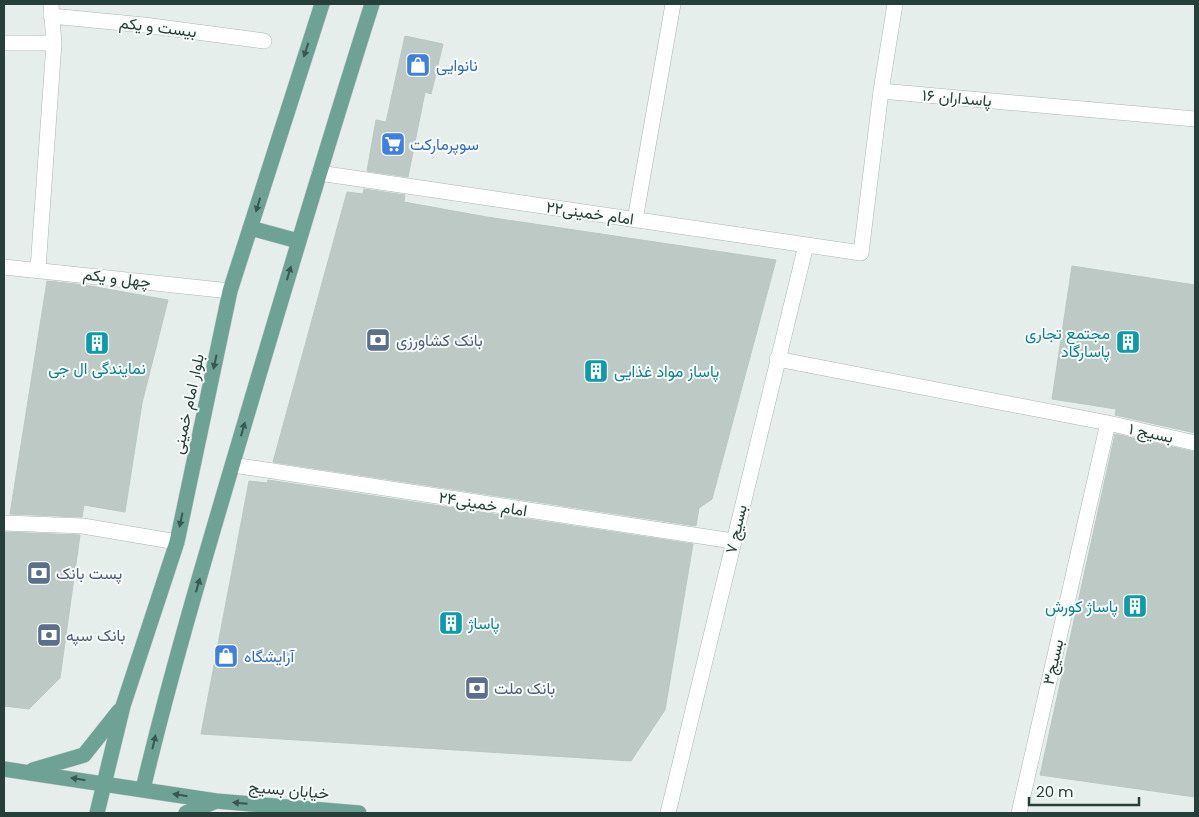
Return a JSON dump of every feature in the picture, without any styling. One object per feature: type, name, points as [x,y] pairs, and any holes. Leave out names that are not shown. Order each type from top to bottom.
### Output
[{"type":"main road","name":"بلوار امام خمینی","points":[[96,813],[123,706],[177,542],[230,291],[322,4]]},
{"type":"main road","points":[[143,789],[157,730],[298,241],[372,4]]},
{"type":"main road","points":[[250,228],[298,241]]},
{"type":"main road","points":[[30,771],[84,755],[123,706]]},
{"type":"main road","name":"خیابان بسیج","points":[[4,769],[30,771],[216,801],[358,813]]},
{"type":"main road","points":[[186,813],[216,801]]},
{"type":"street","points":[[635,220],[673,4]]},
{"type":"street","points":[[881,91],[895,4]]},
{"type":"street","points":[[38,269],[54,43],[51,10]]},
{"type":"street","name":"بیست و یکم","points":[[51,10],[264,41]]},
{"type":"street","points":[[4,43],[54,43]]},
{"type":"street","name":"امام خمینی۲۲","points":[[319,173],[861,253],[881,91]]},
{"type":"street","name":"پاسداران ۱۶","points":[[881,91],[1195,119]]},
{"type":"street","name":"بسیج ۷","points":[[668,813],[806,245]]},
{"type":"street","name":"چهل و یکم","points":[[4,267],[38,269],[230,291]]},
{"type":"street","name":"بسیج ۱","points":[[777,359],[1195,443]]},
{"type":"street","name":"بسیج۳","points":[[1019,813],[1108,424]]},
{"type":"street","name":"امام خمینی۲۴","points":[[233,465],[733,541]]},
{"type":"street","points":[[4,523],[83,526],[177,542]]},
{"type":"building","points":[[405,36],[443,44],[431,94],[425,92],[408,177],[367,171],[376,120],[386,122]]},
{"type":"building","name":"پاساز مواد غذایی","points":[[364,189],[405,195],[404,202],[487,217],[776,260],[712,499],[699,508],[696,526],[273,462],[347,192],[363,194]]},
{"type":"building","name":"مجتمع تجاری پاسارگاد","points":[[1072,266],[1195,285],[1195,433],[1115,415],[1116,409],[1052,399]]},
{"type":"building","points":[[47,281],[85,285],[168,300],[142,403],[125,512],[84,505],[82,517],[10,514]]},
{"type":"building","name":"پاساژ کورش","points":[[1115,434],[1195,452],[1195,797],[1040,775]]},
{"type":"building","name":"پاساژ","points":[[268,480],[693,544],[665,710],[631,761],[201,734],[249,481],[267,483]]},
{"type":"building","points":[[4,532],[80,535],[60,678],[29,709],[4,706]]},
{"type":"place","name":"نانوایی","points":[[418,65]]},
{"type":"place","name":"سوپرمارکت","points":[[393,144]]},
{"type":"place","name":"بانک کشاورزی","points":[[378,340]]},
{"type":"place","name":"مجتمع تجاری پاسارگاد","points":[[1128,342]]},
{"type":"place","name":"نمایندگی ال جی","points":[[97,343]]},
{"type":"place","name":"پاساز مواد غذایی","points":[[596,371]]},
{"type":"place","name":"پست بانک","points":[[39,573]]},
{"type":"place","name":"پاساژ کورش","points":[[1135,606]]},
{"type":"place","name":"پاساژ","points":[[451,623]]},
{"type":"place","name":"بانک سپه","points":[[49,635]]},
{"type":"place","name":"آرایشگاه","points":[[226,656]]},
{"type":"place","name":"بانک ملت","points":[[477,688]]}]
